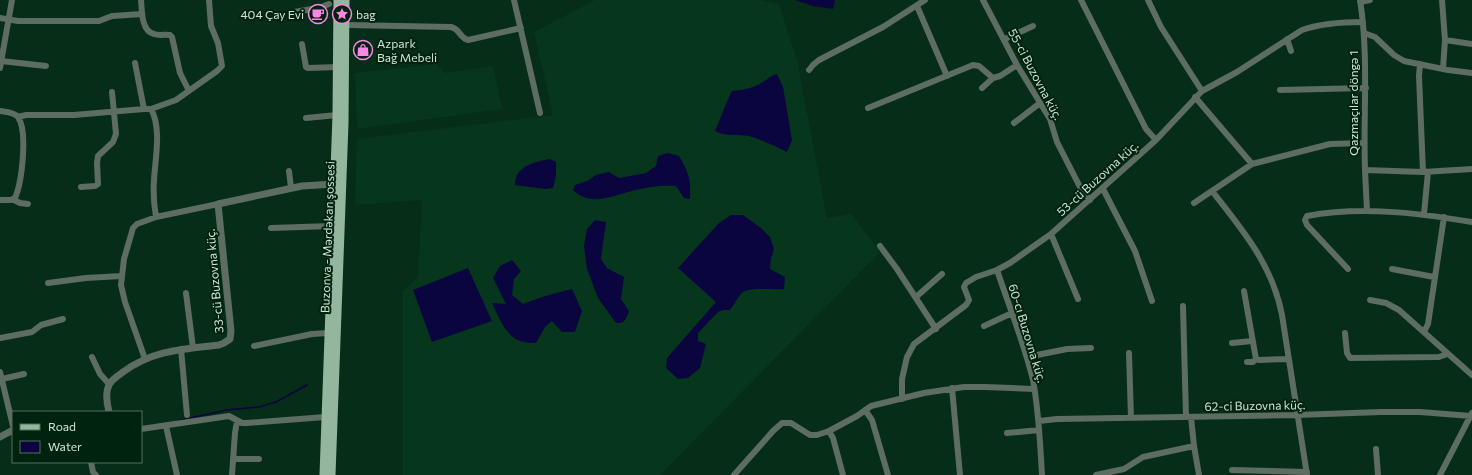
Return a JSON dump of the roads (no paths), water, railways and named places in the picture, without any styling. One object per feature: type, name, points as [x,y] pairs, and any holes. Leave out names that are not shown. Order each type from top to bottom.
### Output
[{"type":"main road","name":"Buzonva - Mərdəkan şossesi","points":[[331,475],[342,184],[346,25],[335,2]]},
{"type":"main road","points":[[324,475],[337,115],[338,67],[335,2]]},
{"type":"street","points":[[12,0],[1,64],[46,66]]},
{"type":"street","points":[[141,0],[145,26],[150,33],[157,35],[170,35],[172,37],[180,72],[189,91]]},
{"type":"street","points":[[18,117],[26,115],[74,115],[147,109],[176,100],[222,66],[218,43],[210,26],[209,0]]},
{"type":"street","points":[[514,0],[540,113]]},
{"type":"street","points":[[809,70],[820,60],[884,27],[925,0]]},
{"type":"street","name":"55-ci Buzovna küç.","points":[[984,0],[1017,65],[1051,122],[1057,142],[1081,189],[1090,200]]},
{"type":"street","points":[[1081,0],[1146,129],[1156,140]]},
{"type":"street","points":[[1148,0],[1161,28],[1202,90]]},
{"type":"street","points":[[1360,1],[1370,0]]},
{"type":"street","points":[[1442,0],[1445,40],[1443,69]]},
{"type":"street","name":"Qazmaçılar döngə 1","points":[[1360,1],[1364,33],[1366,88],[1364,143],[1365,170],[1426,172],[1472,169]]},
{"type":"street","points":[[294,12],[319,8],[335,2]]},
{"type":"street","points":[[917,6],[947,76]]},
{"type":"street","points":[[0,18],[18,21],[99,21],[112,16],[142,14]]},
{"type":"street","name":"53-cü Buzovna küç.","points":[[902,399],[902,379],[910,350],[920,340],[964,308],[968,303],[969,298],[964,287],[966,283],[976,277],[997,270],[1010,263],[1051,234],[1156,140],[1202,90],[1237,72],[1302,30],[1310,27],[1340,22],[1363,22]]},
{"type":"street","points":[[346,25],[451,27],[457,29],[463,38],[468,40],[521,28]]},
{"type":"street","points":[[1005,39],[1033,26]]},
{"type":"street","points":[[1364,33],[1375,37],[1400,59],[1443,69],[1472,73]]},
{"type":"street","points":[[1287,39],[1291,51]]},
{"type":"street","points":[[1445,40],[1472,44]]},
{"type":"street","points":[[302,44],[304,63],[308,68],[338,67]]},
{"type":"street","points":[[135,63],[147,109],[155,121],[156,151],[154,207],[156,217]]},
{"type":"street","points":[[1420,64],[1419,76],[1426,172],[1424,214]]},
{"type":"street","points":[[868,108],[976,65],[993,78]]},
{"type":"street","points":[[982,88],[993,78],[1000,76],[1017,65]]},
{"type":"street","points":[[1280,90],[1366,88]]},
{"type":"street","points":[[81,187],[95,186],[98,184],[97,160],[99,154],[115,139],[115,112],[112,92]]},
{"type":"street","points":[[1195,97],[1252,164]]},
{"type":"street","points":[[1014,123],[1040,103]]},
{"type":"street","points":[[0,111],[13,114],[18,117],[21,125],[23,148],[20,182],[14,200]]},
{"type":"street","points":[[306,118],[337,115]]},
{"type":"street","points":[[1194,203],[1252,164],[1330,144],[1364,143]]},
{"type":"street","points":[[1365,170],[1367,211]]},
{"type":"street","points":[[289,171],[291,188]]},
{"type":"street","points":[[144,359],[123,293],[122,276],[124,259],[133,228],[137,224],[156,217],[291,188],[314,184],[334,184]]},
{"type":"street","points":[[1102,189],[1135,251],[1152,301]]},
{"type":"street","points":[[1212,191],[1245,233],[1270,276],[1280,303],[1307,473],[1232,470]]},
{"type":"street","points":[[0,200],[14,200],[20,203],[28,204]]},
{"type":"street","name":"33-cü Buzovna küç.","points":[[109,384],[128,368],[144,359],[181,349],[224,343],[230,339],[231,336],[218,204]]},
{"type":"street","points":[[1348,269],[1307,225],[1305,218],[1308,216],[1367,211],[1424,214],[1472,222]]},
{"type":"street","points":[[1424,332],[1428,324],[1444,217]]},
{"type":"street","points":[[271,228],[332,226]]},
{"type":"street","points":[[1051,234],[1078,299]]},
{"type":"street","points":[[880,246],[916,297],[936,329]]},
{"type":"street","points":[[1392,269],[1434,277]]},
{"type":"street","name":"60-cı Buzovna küç.","points":[[997,270],[1027,357],[1039,421],[1042,475]]},
{"type":"street","points":[[916,297],[942,274]]},
{"type":"street","points":[[48,283],[86,278],[122,276]]},
{"type":"street","points":[[1244,291],[1256,359]]},
{"type":"street","points":[[186,293],[193,348]]},
{"type":"street","points":[[1370,300],[1392,305],[1399,310],[1472,375]]},
{"type":"street","points":[[1183,306],[1188,417],[1199,475]]},
{"type":"street","points":[[984,326],[1012,313]]},
{"type":"street","points":[[0,338],[32,332],[41,325],[63,319]]},
{"type":"street","points":[[254,346],[312,334],[328,333]]},
{"type":"street","points":[[1345,333],[1347,354],[1350,358],[1439,357],[1447,354]]},
{"type":"street","points":[[1232,343],[1252,341]]},
{"type":"street","points":[[1027,357],[1067,349],[1091,348]]},
{"type":"street","points":[[181,349],[187,414]]},
{"type":"street","points":[[1129,353],[1131,418]]},
{"type":"street","points":[[92,357],[100,374],[109,384],[107,393],[109,411]]},
{"type":"street","points":[[1247,362],[1253,362],[1256,359],[1288,359]]},
{"type":"street","points":[[0,372],[2,379],[2,390],[12,423]]},
{"type":"street","points":[[2,379],[24,374]]},
{"type":"street","points":[[734,475],[782,423],[791,424],[813,435],[822,434],[857,416],[874,405],[952,388],[985,387],[1034,389]]},
{"type":"street","points":[[952,388],[960,475]]},
{"type":"street","points":[[865,410],[872,420],[888,475]]},
{"type":"street","name":"62-ci Buzovna küç.","points":[[1039,421],[1420,412],[1471,414]]},
{"type":"street","points":[[1440,475],[1471,414]]},
{"type":"street","points":[[142,429],[229,416],[237,421],[248,423],[325,417]]},
{"type":"street","points":[[232,475],[237,421]]},
{"type":"street","points":[[166,426],[177,475]]},
{"type":"street","points":[[1007,433],[1039,430]]},
{"type":"street","points":[[0,437],[12,431]]},
{"type":"street","points":[[829,431],[843,475]]},
{"type":"street","points":[[1096,475],[1128,468],[1143,457],[1194,446]]},
{"type":"street","points":[[1376,449],[1378,475]]},
{"type":"street","points":[[233,459],[258,459]]},
{"type":"street","points":[[91,463],[95,475]]},
{"type":"water","points":[[795,0],[835,0],[833,9],[813,6]]},
{"type":"water","points":[[777,74],[783,87],[792,140],[787,152],[749,136],[727,135],[715,131],[732,91],[756,86],[771,76]]},
{"type":"water","points":[[668,153],[679,156],[685,167],[690,182],[690,199],[684,198],[676,186],[649,187],[601,199],[587,198],[573,190],[575,185],[587,181],[596,175],[609,172],[619,178],[646,173],[656,166],[658,156]]},
{"type":"water","points":[[550,159],[556,162],[556,176],[553,188],[545,189],[515,185],[518,173],[526,166]]},
{"type":"water","points":[[731,215],[743,215],[761,228],[770,237],[774,249],[770,269],[785,277],[784,289],[746,290],[739,296],[730,310],[718,312],[698,333],[698,341],[706,344],[700,368],[688,378],[678,379],[666,368],[667,358],[716,302],[678,268],[719,223]]},
{"type":"water","points":[[595,220],[606,222],[601,259],[607,268],[624,277],[621,299],[629,311],[626,319],[621,323],[616,323],[598,298],[587,269],[584,246],[587,229]]},
{"type":"water","points":[[512,260],[521,271],[514,279],[512,295],[523,304],[545,296],[572,289],[582,311],[575,332],[562,332],[552,321],[545,327],[536,343],[522,342],[511,335],[503,325],[492,303],[506,304],[493,278],[500,266]]},
{"type":"water","points":[[468,268],[492,321],[432,342],[413,290]]},
{"type":"waterway","points":[[177,421],[226,410],[259,407],[276,402],[307,385]]},
{"type":"place","name":"404 Çay Evi","points":[[318,14]]},
{"type":"place","name":"bag","points":[[342,14]]},
{"type":"place","name":"Azpark Bağ Mebeli","points":[[363,50]]}]
